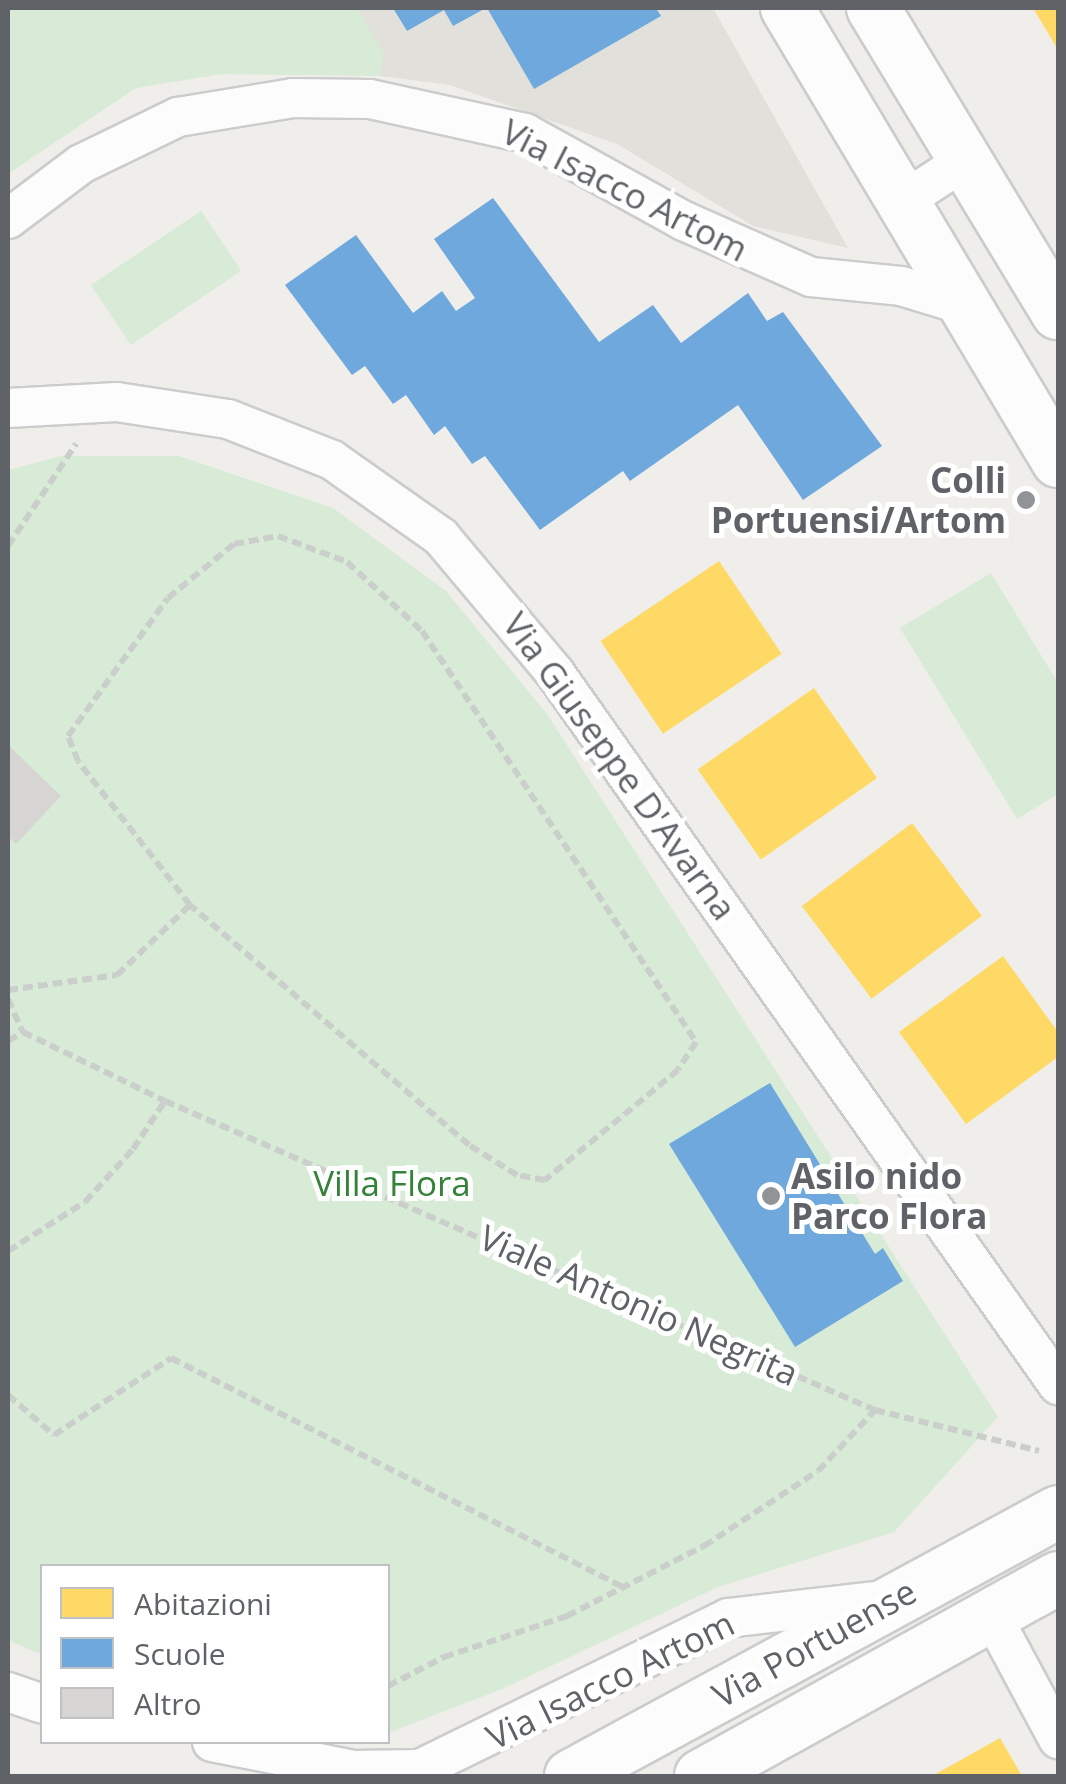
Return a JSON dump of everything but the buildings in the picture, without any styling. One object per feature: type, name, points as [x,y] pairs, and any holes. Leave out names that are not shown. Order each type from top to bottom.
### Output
[{"type":"main road","points":[[787,8],[1058,460]]},
{"type":"main road","points":[[873,8],[1058,313]]},
{"type":"main road","name":"Via Portuense","points":[[571,1776],[1058,1512]]},
{"type":"main road","name":"Via Portuense","points":[[701,1776],[1058,1578]]},
{"type":"street","name":"Via Isacco Artom","points":[[8,219],[80,164],[178,117],[293,98],[370,100],[525,134],[684,221],[811,277],[901,286],[968,306]]},
{"type":"street","points":[[903,201],[966,160]]},
{"type":"street","name":"Via Giuseppe D'Avarna","points":[[8,408],[68,402],[160,406],[245,424],[332,460],[441,537],[563,683],[1058,1385]]},
{"type":"street","name":"Via Isacco Artom","points":[[222,1744],[353,1770],[420,1769],[728,1618],[895,1598]]},
{"type":"street","points":[[991,1614],[1058,1740]]},
{"type":"path","points":[[8,546],[76,445],[68,402]]},
{"type":"path","points":[[278,536],[347,562],[422,631],[696,1042],[678,1070],[545,1180],[517,1175],[469,1145],[190,905],[134,841],[78,761],[68,736],[168,598],[234,544],[278,536]]},
{"type":"path","points":[[8,990],[117,975],[190,905]]},
{"type":"path","points":[[8,998],[24,1032],[8,1041]]},
{"type":"path","name":"Viale Antonio Negrita","points":[[24,1032],[166,1100],[874,1410],[1039,1451]]},
{"type":"path","points":[[8,1251],[85,1202],[166,1100]]},
{"type":"path","points":[[8,1396],[54,1436],[171,1358],[623,1587]]},
{"type":"path","points":[[390,1685],[444,1657],[567,1616],[704,1546],[818,1471],[874,1410]]},
{"type":"shaded area","points":[[237,8],[713,8],[848,248],[753,226],[617,144],[450,85],[380,76]]},
{"type":"green space","points":[[8,8],[357,8],[384,54],[380,76],[222,74],[136,88],[8,174]]},
{"type":"green space","points":[[201,211],[241,271],[131,345],[91,285]]},
{"type":"green space","name":"Villa Flora","points":[[62,456],[179,456],[333,508],[446,591],[547,714],[998,1417],[894,1532],[718,1587],[502,1689],[390,1732],[390,1564],[40,1564],[40,1654],[8,1640],[8,470]]},
{"type":"green space","points":[[991,573],[1058,683],[1058,794],[1017,819],[900,628]]},
{"type":"place","name":"Colli Portuensi/Artom","points":[[1026,500]]},
{"type":"place","name":"Asilo nido Parco Flora","points":[[771,1196]]}]
